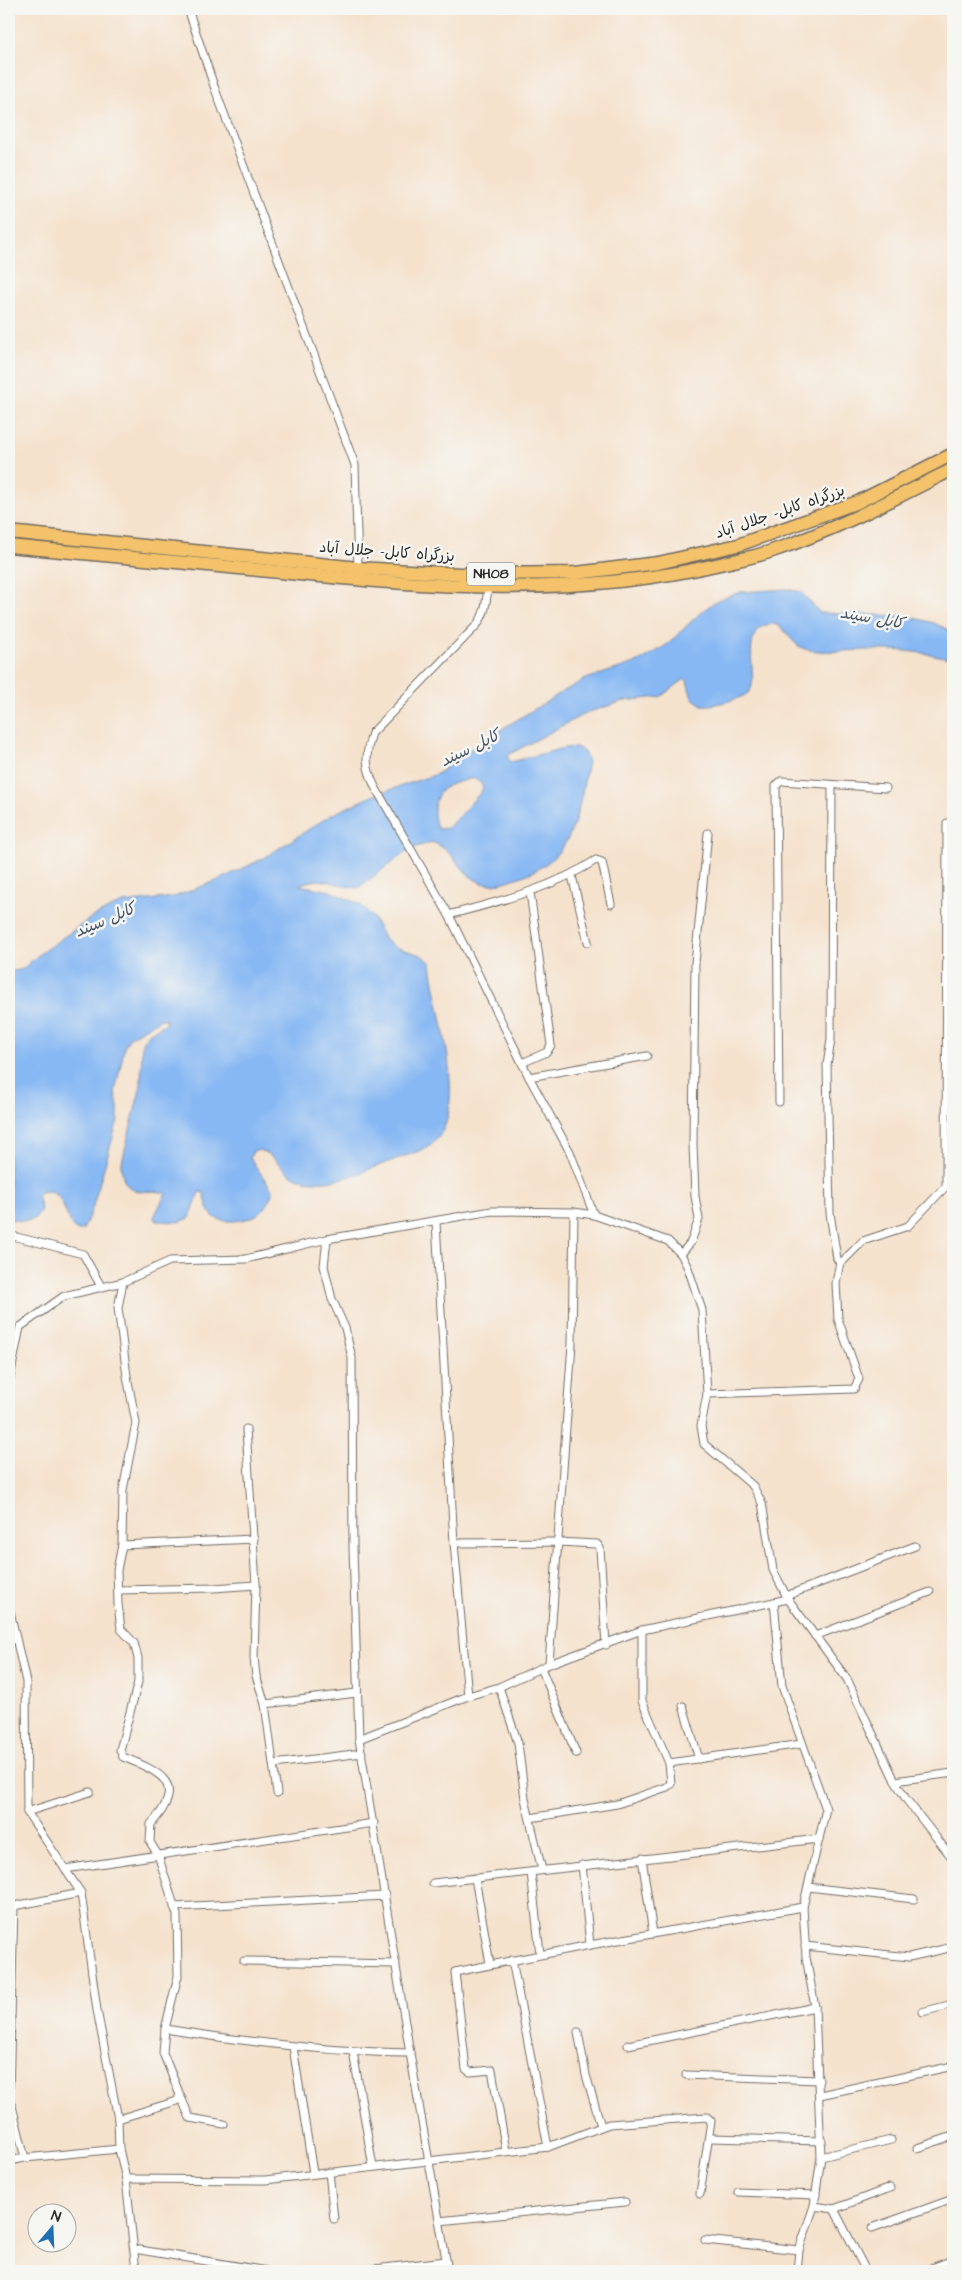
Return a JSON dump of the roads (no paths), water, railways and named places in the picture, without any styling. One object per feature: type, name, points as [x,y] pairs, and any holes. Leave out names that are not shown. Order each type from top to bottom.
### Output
[{"type":"highway","name":"بزرگراه کابل- جلال آباد","points":[[9,546],[322,570],[358,568],[460,574],[576,573],[658,563],[738,545],[858,502],[953,454]]},
{"type":"highway","name":"بزرگراه کابل- جلال آباد","points":[[9,532],[322,570],[376,582],[459,588],[583,586],[637,580],[690,571],[771,552],[865,514],[953,469]]},
{"type":"highway","points":[[858,502],[865,514]]},
{"type":"highway","points":[[376,582],[377,569]]},
{"type":"highway","points":[[459,588],[460,574]]},
{"type":"street","points":[[188,9],[215,88],[355,465],[358,568]]},
{"type":"street","points":[[488,588],[486,608],[478,625],[372,733],[367,750],[367,770],[449,915],[522,1063],[570,1152],[594,1215]]},
{"type":"street","points":[[779,1102],[776,786],[781,781],[886,788]]},
{"type":"street","points":[[832,785],[831,1040],[828,1065],[830,1213],[836,1259],[840,1262]]},
{"type":"street","points":[[946,1187],[947,823]]},
{"type":"street","points":[[681,1254],[691,1242],[699,1219],[695,1196],[693,1144],[695,963],[708,833]]},
{"type":"street","points":[[449,915],[530,892],[572,876],[599,860],[602,862],[611,904]]},
{"type":"street","points":[[572,876],[588,942]]},
{"type":"street","points":[[522,1063],[547,1052],[550,1045],[530,892]]},
{"type":"street","points":[[529,1076],[647,1056]]},
{"type":"street","points":[[707,1394],[854,1389],[859,1378],[838,1319],[836,1282],[840,1262],[863,1241],[908,1226],[953,1179]]},
{"type":"street","points":[[9,1382],[20,1327],[64,1296],[123,1282],[170,1261],[246,1259],[327,1239],[492,1211],[574,1212],[594,1215],[668,1241],[681,1254],[688,1268],[702,1310],[707,1394],[701,1426],[704,1444],[752,1486],[762,1503],[773,1570],[787,1597],[846,1678],[895,1781],[906,1799],[953,1859]]},
{"type":"street","points":[[549,1664],[572,1344],[574,1212]]},
{"type":"street","points":[[436,1222],[454,1543],[468,1696]]},
{"type":"street","points":[[9,1235],[83,1254],[102,1288]]},
{"type":"street","points":[[327,1239],[324,1266],[332,1299],[345,1328],[352,1358],[353,1548],[359,1739],[410,2053],[448,2271]]},
{"type":"street","points":[[123,1282],[118,1308],[127,1376],[136,1423],[122,1490],[122,1546],[117,1570],[121,1629],[134,1643],[138,1666],[138,1682],[120,1750],[123,1757],[154,1769],[166,1779],[168,1793],[163,1811],[151,1824],[150,1842],[158,1855],[174,1906],[177,1924],[178,1976],[165,2029],[163,2053],[190,2118],[224,2124]]},
{"type":"street","points":[[246,1429],[256,1584],[254,1658],[256,1676],[265,1704],[277,1793]]},
{"type":"street","points":[[122,1546],[254,1540]]},
{"type":"street","points":[[454,1543],[557,1542],[599,1545],[606,1645]]},
{"type":"street","points":[[359,1739],[468,1696],[499,1687],[549,1664],[606,1645],[642,1630],[774,1602],[915,1546]]},
{"type":"street","points":[[118,1590],[213,1588],[256,1584]]},
{"type":"street","points":[[815,1636],[930,1592]]},
{"type":"street","points":[[774,1602],[782,1686],[826,1809],[803,1907],[814,2007],[822,2140],[814,2206],[799,2250],[797,2271]]},
{"type":"street","points":[[9,1608],[26,1682],[27,1812],[81,1892],[97,2010],[118,2120],[119,2149],[126,2180],[136,2271]]},
{"type":"street","points":[[530,1818],[617,1804],[667,1787],[672,1780],[669,1763],[642,1701],[642,1630]]},
{"type":"street","points":[[541,1668],[576,1753]]},
{"type":"street","points":[[499,1687],[518,1743],[525,1799],[542,1870]]},
{"type":"street","points":[[265,1704],[358,1693]]},
{"type":"street","points":[[683,1706],[699,1759]]},
{"type":"street","points":[[669,1763],[802,1744]]},
{"type":"street","points":[[274,1764],[362,1753]]},
{"type":"street","points":[[895,1781],[953,1774]]},
{"type":"street","points":[[27,1812],[90,1792]]},
{"type":"street","points":[[65,1869],[374,1823]]},
{"type":"street","points":[[433,1882],[820,1838]]},
{"type":"street","points":[[642,1858],[653,1934]]},
{"type":"street","points":[[582,1865],[590,1945]]},
{"type":"street","points":[[531,1872],[540,1954]]},
{"type":"street","points":[[475,1878],[490,1964]]},
{"type":"street","points":[[808,1887],[914,1899]]},
{"type":"street","points":[[25,2158],[9,2094],[12,1905],[81,1892]]},
{"type":"street","points":[[174,1906],[385,1896]]},
{"type":"street","points":[[506,2151],[492,2070],[470,2072],[466,2069],[454,1974],[490,1964],[540,1954],[803,1907]]},
{"type":"street","points":[[806,1946],[909,1957],[953,1946]]},
{"type":"street","points":[[512,1960],[548,2147]]},
{"type":"street","points":[[244,1961],[396,1964]]},
{"type":"street","points":[[922,2012],[953,2004]]},
{"type":"street","points":[[628,2045],[814,2007]]},
{"type":"street","points":[[165,2029],[294,2047],[353,2052],[410,2053]]},
{"type":"street","points":[[578,2032],[586,2075],[601,2126]]},
{"type":"street","points":[[294,2047],[313,2173]]},
{"type":"street","points":[[353,2052],[372,2167]]},
{"type":"street","points":[[820,2095],[953,2066]]},
{"type":"street","points":[[686,2075],[819,2080]]},
{"type":"street","points":[[118,2120],[177,2101],[180,2095]]},
{"type":"street","points":[[126,2180],[264,2180],[548,2147],[601,2126],[707,2117],[711,2121],[710,2138],[700,2194]]},
{"type":"street","points":[[917,2148],[953,2136]]},
{"type":"street","points":[[710,2138],[822,2140]]},
{"type":"street","points":[[821,2157],[891,2140]]},
{"type":"street","points":[[9,2161],[119,2149]]},
{"type":"street","points":[[329,2172],[334,2219]]},
{"type":"street","points":[[814,2206],[834,2209],[890,2188]]},
{"type":"street","points":[[738,2192],[816,2195]]},
{"type":"street","points":[[872,2228],[953,2199]]},
{"type":"street","points":[[439,2221],[625,2202]]},
{"type":"street","points":[[834,2209],[866,2271]]},
{"type":"street","points":[[705,2240],[799,2250]]},
{"type":"street","points":[[134,2249],[266,2271]]},
{"type":"street","points":[[924,2271],[953,2260]]},
{"type":"street","points":[[357,2271],[446,2261]]},
{"type":"water","name":"کابل سيند","points":[[787,589],[801,592],[820,613],[907,616],[934,623],[953,632],[953,659],[899,651],[828,652],[805,649],[799,647],[782,628],[772,624],[766,625],[758,630],[754,638],[751,658],[752,686],[745,695],[719,703],[702,705],[692,698],[685,679],[660,697],[624,701],[586,713],[508,755],[508,759],[511,762],[564,748],[577,747],[584,752],[588,762],[576,819],[569,835],[561,849],[549,862],[532,872],[502,883],[479,882],[468,875],[445,849],[432,842],[410,849],[358,888],[322,881],[307,882],[299,885],[330,891],[361,905],[372,916],[385,940],[395,947],[421,955],[431,963],[444,1032],[450,1086],[449,1111],[443,1131],[426,1148],[354,1175],[325,1181],[308,1181],[296,1177],[286,1171],[268,1154],[253,1151],[250,1158],[273,1191],[267,1204],[258,1214],[248,1219],[235,1221],[216,1218],[209,1210],[204,1193],[199,1192],[190,1218],[179,1222],[157,1221],[154,1217],[166,1193],[131,1189],[123,1177],[121,1166],[141,1085],[142,1042],[150,1033],[166,1023],[166,1019],[161,1019],[131,1036],[125,1045],[115,1092],[118,1120],[92,1209],[83,1230],[78,1231],[73,1228],[59,1197],[50,1191],[40,1192],[37,1195],[41,1209],[35,1218],[28,1221],[9,1219],[9,968],[14,971],[23,969],[38,955],[91,918],[108,909],[123,903],[174,897],[221,879],[264,858],[331,815],[372,796],[437,774],[479,743],[564,691],[586,679],[638,662],[654,653],[668,644],[699,614],[716,601],[740,592]],"holes":[[[473,778],[480,782],[483,788],[481,792],[448,828],[438,829],[434,809],[439,793],[446,787]]]}]
